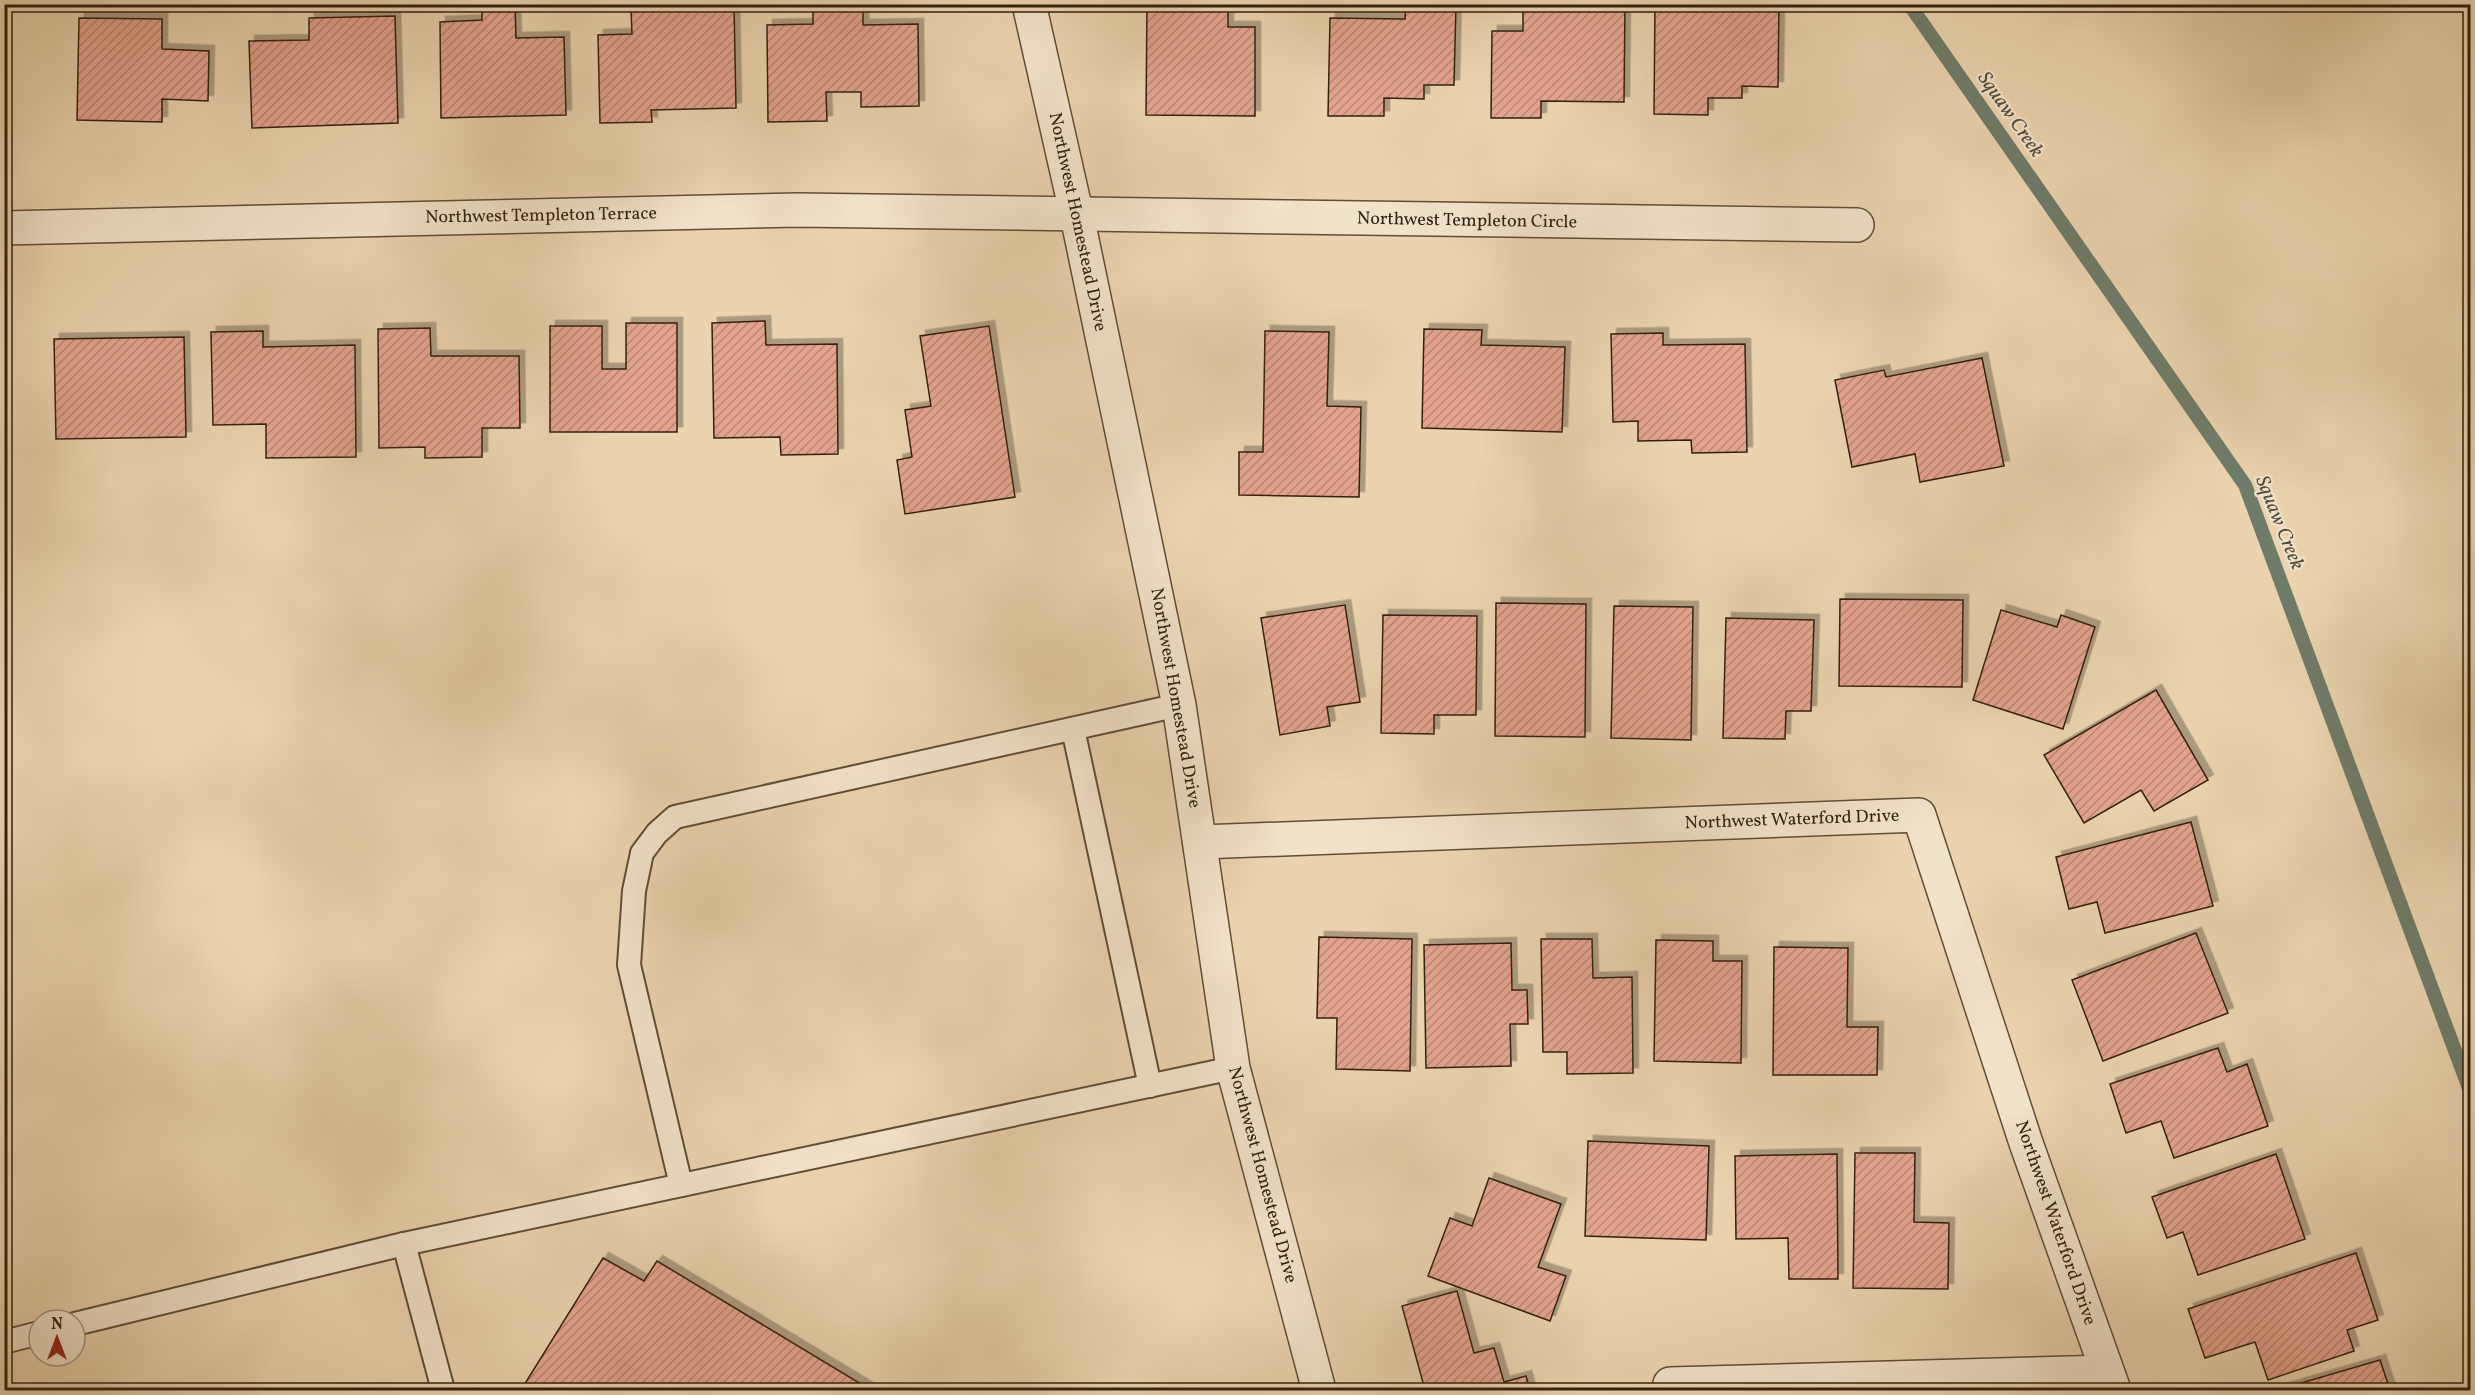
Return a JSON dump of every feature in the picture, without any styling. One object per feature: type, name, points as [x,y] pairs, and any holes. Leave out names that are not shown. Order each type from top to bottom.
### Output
[{"type":"street","name":"Northwest Homestead Drive","points":[[1029,4],[1077,216],[1179,705],[1233,1068],[1319,1390]]},
{"type":"street","name":"Northwest Templeton Terrace","points":[[4,228],[798,210],[1077,216]]},
{"type":"street","name":"Northwest Templeton Circle","points":[[1077,216],[1857,225]]},
{"type":"street","name":"Northwest Waterford Drive","points":[[1201,842],[1919,815],[2026,1143],[2110,1381]]},
{"type":"street","points":[[1670,1384],[2110,1381]]},
{"type":"lane","points":[[681,1185],[629,965],[634,891],[642,853],[657,833],[675,817],[1179,705]]},
{"type":"lane","points":[[1073,729],[1150,1086]]},
{"type":"lane","points":[[87,1321],[404,1244],[1233,1068]]},
{"type":"lane","points":[[404,1244],[443,1390]]},
{"type":"lane","points":[[4,1342],[27,1336]]},
{"type":"building","points":[[482,4],[515,4],[516,38],[564,37],[566,115],[441,118],[440,22],[482,20]]},
{"type":"building","points":[[676,4],[734,4],[736,108],[651,110],[652,122],[600,123],[598,35],[632,34],[631,10],[677,8]]},
{"type":"building","points":[[813,4],[863,4],[863,25],[918,24],[919,106],[861,107],[861,92],[826,92],[827,121],[768,122],[767,25],[813,24]]},
{"type":"building","points":[[1147,4],[1228,4],[1228,27],[1255,27],[1255,116],[1146,115]]},
{"type":"building","points":[[1406,4],[1456,4],[1454,85],[1424,85],[1424,99],[1384,98],[1384,116],[1328,116],[1330,18],[1405,19]]},
{"type":"building","points":[[1569,4],[1625,4],[1624,102],[1541,101],[1541,118],[1491,118],[1492,31],[1523,31],[1523,8],[1569,9]]},
{"type":"building","points":[[1655,4],[1779,4],[1778,87],[1742,86],[1742,98],[1708,98],[1708,115],[1654,114]]},
{"type":"building","points":[[395,16],[398,123],[252,128],[249,41],[309,40],[309,18]]},
{"type":"building","points":[[79,18],[162,19],[162,49],[209,51],[208,101],[162,99],[162,122],[77,120]]},
{"type":"building","points":[[765,321],[766,345],[837,344],[838,454],[781,455],[780,437],[714,438],[712,323]]},
{"type":"building","points":[[626,323],[677,323],[677,432],[550,432],[550,326],[602,326],[602,369],[626,369]]},
{"type":"building","points":[[989,326],[1015,497],[905,514],[897,460],[912,457],[905,410],[931,406],[920,336]]},
{"type":"building","points":[[430,328],[431,356],[519,356],[520,428],[482,428],[482,457],[425,458],[425,447],[379,448],[378,329]]},
{"type":"building","points":[[1424,329],[1482,330],[1481,345],[1565,347],[1562,432],[1422,428]]},
{"type":"building","points":[[263,331],[263,347],[355,345],[356,457],[266,458],[266,424],[213,425],[211,332]]},
{"type":"building","points":[[1265,331],[1329,332],[1327,406],[1361,407],[1359,497],[1239,495],[1239,452],[1263,452]]},
{"type":"building","points":[[1663,333],[1663,345],[1745,344],[1747,452],[1692,453],[1691,440],[1638,441],[1638,421],[1613,422],[1611,334]]},
{"type":"building","points":[[184,337],[186,437],[56,439],[54,339]]},
{"type":"building","points":[[1982,358],[2004,466],[1920,482],[1915,454],[1852,467],[1835,380],[1884,370],[1886,377]]},
{"type":"building","points":[[1840,599],[1963,600],[1962,687],[1839,686]]},
{"type":"building","points":[[1496,603],[1586,604],[1585,737],[1495,736]]},
{"type":"building","points":[[1345,605],[1360,702],[1327,707],[1330,726],[1280,735],[1261,618]]},
{"type":"building","points":[[1614,606],[1693,607],[1691,740],[1611,738]]},
{"type":"building","points":[[2001,610],[2057,627],[2061,615],[2095,627],[2063,729],[1973,700]]},
{"type":"building","points":[[1383,615],[1477,616],[1476,715],[1434,715],[1434,734],[1381,733]]},
{"type":"building","points":[[1726,618],[1814,620],[1811,711],[1786,711],[1785,739],[1723,738]]},
{"type":"building","points":[[2156,690],[2208,780],[2154,811],[2141,790],[2084,823],[2044,755]]},
{"type":"building","points":[[2191,822],[2213,906],[2105,933],[2097,902],[2069,909],[2056,857]]},
{"type":"building","points":[[2196,933],[2228,1013],[2103,1061],[2072,980]]},
{"type":"building","points":[[1319,937],[1412,939],[1410,1071],[1336,1069],[1337,1018],[1317,1018]]},
{"type":"building","points":[[1541,939],[1592,939],[1593,978],[1632,977],[1633,1073],[1567,1074],[1567,1052],[1543,1052]]},
{"type":"building","points":[[1656,940],[1713,941],[1713,961],[1742,961],[1741,1063],[1654,1061]]},
{"type":"building","points":[[1511,943],[1512,990],[1527,990],[1528,1024],[1510,1024],[1511,1066],[1426,1068],[1424,945]]},
{"type":"building","points":[[1774,947],[1848,948],[1847,1027],[1878,1027],[1877,1075],[1773,1075]]},
{"type":"building","points":[[2218,1048],[2227,1072],[2247,1064],[2268,1126],[2174,1158],[2161,1121],[2126,1133],[2110,1084]]},
{"type":"building","points":[[1588,1141],[1709,1146],[1706,1240],[1585,1236]]},
{"type":"building","points":[[1855,1153],[1915,1153],[1914,1222],[1949,1223],[1948,1289],[1853,1288]]},
{"type":"building","points":[[1837,1154],[1838,1279],[1789,1279],[1788,1238],[1736,1239],[1735,1156]]},
{"type":"building","points":[[2276,1154],[2305,1239],[2198,1275],[2183,1232],[2167,1238],[2152,1197]]},
{"type":"building","points":[[1489,1178],[1561,1204],[1538,1267],[1566,1276],[1550,1321],[1428,1276],[1450,1218],[1472,1226]]},
{"type":"building","points":[[2356,1253],[2378,1320],[2347,1330],[2354,1351],[2268,1380],[2255,1342],[2205,1358],[2188,1309]]},
{"type":"building","points":[[603,1258],[644,1281],[657,1261],[871,1390],[521,1390]]},
{"type":"building","points":[[1457,1291],[1474,1353],[1494,1348],[1504,1382],[1526,1376],[1530,1390],[1425,1390],[1402,1306]]},
{"type":"building","points":[[2380,1360],[2390,1390],[2277,1390]]},
{"type":"waterway","name":"Squaw Creek","points":[[1909,4],[2245,485],[2470,1091]]}]
